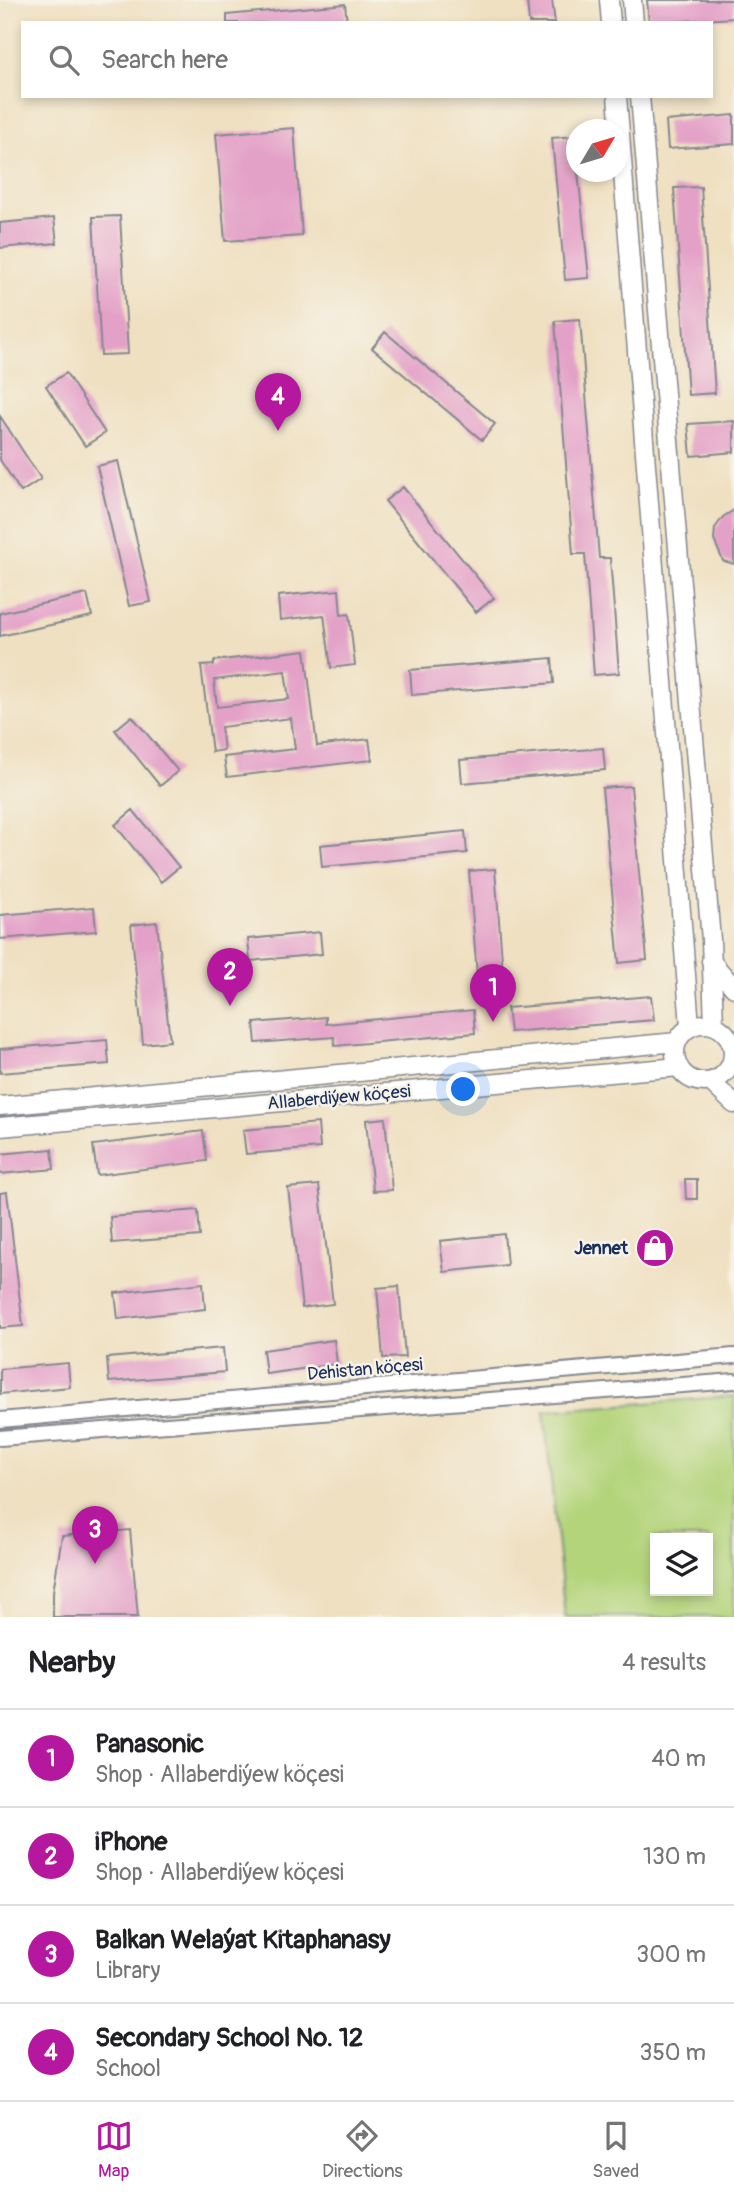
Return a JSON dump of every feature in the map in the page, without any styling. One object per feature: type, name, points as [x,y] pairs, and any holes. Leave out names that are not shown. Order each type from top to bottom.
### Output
[{"type":"street","points":[[609,0],[611,21]]},
{"type":"street","points":[[632,0],[634,21]]},
{"type":"street","points":[[617,98],[690,1026]]},
{"type":"street","points":[[640,98],[711,961],[724,1030],[732,1047],[732,1064],[722,1078],[698,1083],[687,1077],[679,1068],[675,1055],[677,1042],[683,1032],[690,1026],[724,1030]]},
{"type":"street","points":[[711,961],[734,989]]},
{"type":"street","name":"Allaberdiýew köçesi","points":[[0,1106],[677,1042]]},
{"type":"street","name":"Allaberdiýew köçesi","points":[[0,1126],[679,1068]]},
{"type":"street","points":[[711,1082],[734,1104]]},
{"type":"street","name":"Dehistan köçesi","points":[[0,1420],[734,1356]]},
{"type":"street","points":[[0,1438],[734,1381]]},
{"type":"green space","points":[[734,1396],[734,1617],[565,1617],[544,1411]]},
{"type":"building","points":[[527,0],[552,0],[555,21],[529,21]]},
{"type":"building","points":[[647,0],[734,0],[734,18],[649,21]]},
{"type":"building","points":[[345,4],[347,21],[227,21],[227,15]]},
{"type":"building","points":[[734,115],[734,144],[668,149],[666,121]]},
{"type":"building","points":[[294,128],[302,236],[225,241],[216,134]]},
{"type":"building","points":[[566,137],[566,182],[579,182],[589,278],[565,280],[552,138]]},
{"type":"building","points":[[701,187],[715,393],[688,395],[674,188]]},
{"type":"building","points":[[120,216],[128,354],[101,355],[93,217]]},
{"type":"building","points":[[54,218],[57,243],[0,248],[0,223]]},
{"type":"building","points":[[580,319],[599,558],[610,558],[619,673],[594,675],[585,554],[573,554],[555,321]]},
{"type":"building","points":[[385,332],[495,424],[482,440],[372,348]]},
{"type":"building","points":[[66,373],[105,433],[85,446],[46,386]]},
{"type":"building","points":[[0,416],[41,479],[21,492],[0,460]]},
{"type":"building","points":[[734,421],[734,452],[691,456],[688,424]]},
{"type":"building","points":[[118,461],[151,602],[129,606],[97,466]]},
{"type":"building","points":[[403,487],[494,598],[476,612],[385,501]]},
{"type":"building","points":[[734,510],[734,564],[723,561],[714,540],[715,528],[723,517]]},
{"type":"building","points":[[339,590],[341,615],[349,614],[355,665],[331,668],[324,615],[280,620],[278,596]]},
{"type":"building","points":[[87,594],[92,616],[0,636],[0,613]]},
{"type":"building","points":[[305,650],[317,746],[369,739],[372,760],[227,777],[224,757],[295,749],[291,718],[221,727],[224,750],[212,752],[201,666],[214,665],[214,661]],"holes":[[[285,671],[289,699],[217,707],[214,680]]]},
{"type":"building","points":[[552,658],[554,683],[412,695],[410,670]]},
{"type":"building","points":[[132,716],[178,771],[160,786],[115,730]]},
{"type":"building","points":[[603,748],[605,770],[462,783],[460,760]]},
{"type":"building","points":[[631,786],[647,960],[619,963],[602,788]]},
{"type":"building","points":[[133,810],[179,867],[161,882],[115,825]]},
{"type":"building","points":[[465,831],[467,853],[322,867],[320,845]]},
{"type":"building","points":[[495,869],[504,986],[478,988],[469,871]]},
{"type":"building","points":[[94,907],[96,931],[0,939],[0,915]]},
{"type":"building","points":[[157,922],[170,1041],[143,1044],[131,925]]},
{"type":"building","points":[[320,932],[322,954],[250,961],[248,939]]},
{"type":"building","points":[[651,996],[654,1020],[510,1032],[507,1008]]},
{"type":"building","points":[[473,1010],[475,1033],[335,1046],[334,1037],[256,1043],[254,1023],[326,1017],[326,1024]]},
{"type":"building","points":[[107,1040],[109,1064],[0,1073],[0,1049]]},
{"type":"building","points":[[385,1118],[392,1190],[373,1191],[366,1120]]},
{"type":"building","points":[[318,1123],[320,1148],[246,1154],[243,1130]]},
{"type":"building","points":[[203,1131],[207,1161],[97,1175],[93,1145]]},
{"type":"building","points":[[52,1149],[54,1169],[0,1174],[0,1154]]},
{"type":"building","points":[[685,1179],[697,1179],[697,1199],[686,1199]]},
{"type":"building","points":[[319,1185],[333,1304],[302,1308],[288,1188]]},
{"type":"building","points":[[7,1192],[23,1326],[0,1328],[0,1193]]},
{"type":"building","points":[[198,1210],[200,1236],[112,1243],[110,1217]]},
{"type":"building","points":[[504,1234],[507,1265],[444,1272],[440,1241]]},
{"type":"building","points":[[203,1283],[205,1309],[118,1319],[115,1293]]},
{"type":"building","points":[[399,1286],[405,1357],[383,1358],[377,1288]]},
{"type":"building","points":[[334,1340],[337,1364],[266,1374],[263,1350]]},
{"type":"building","points":[[223,1348],[225,1372],[109,1382],[107,1358]]},
{"type":"building","points":[[68,1363],[70,1387],[0,1394],[0,1369]]},
{"type":"building","points":[[130,1530],[138,1617],[53,1617],[53,1592],[62,1536]]},
{"type":"place","name":"Secondary School No. 12","points":[[278,431]]},
{"type":"place","name":"iPhone","points":[[230,1006]]},
{"type":"place","name":"Panasonic","points":[[493,1022]]},
{"type":"place","name":"Jennet","points":[[655,1248]]},
{"type":"place","name":"Balkan Welaýat Kitaphanasy","points":[[95,1564]]}]
